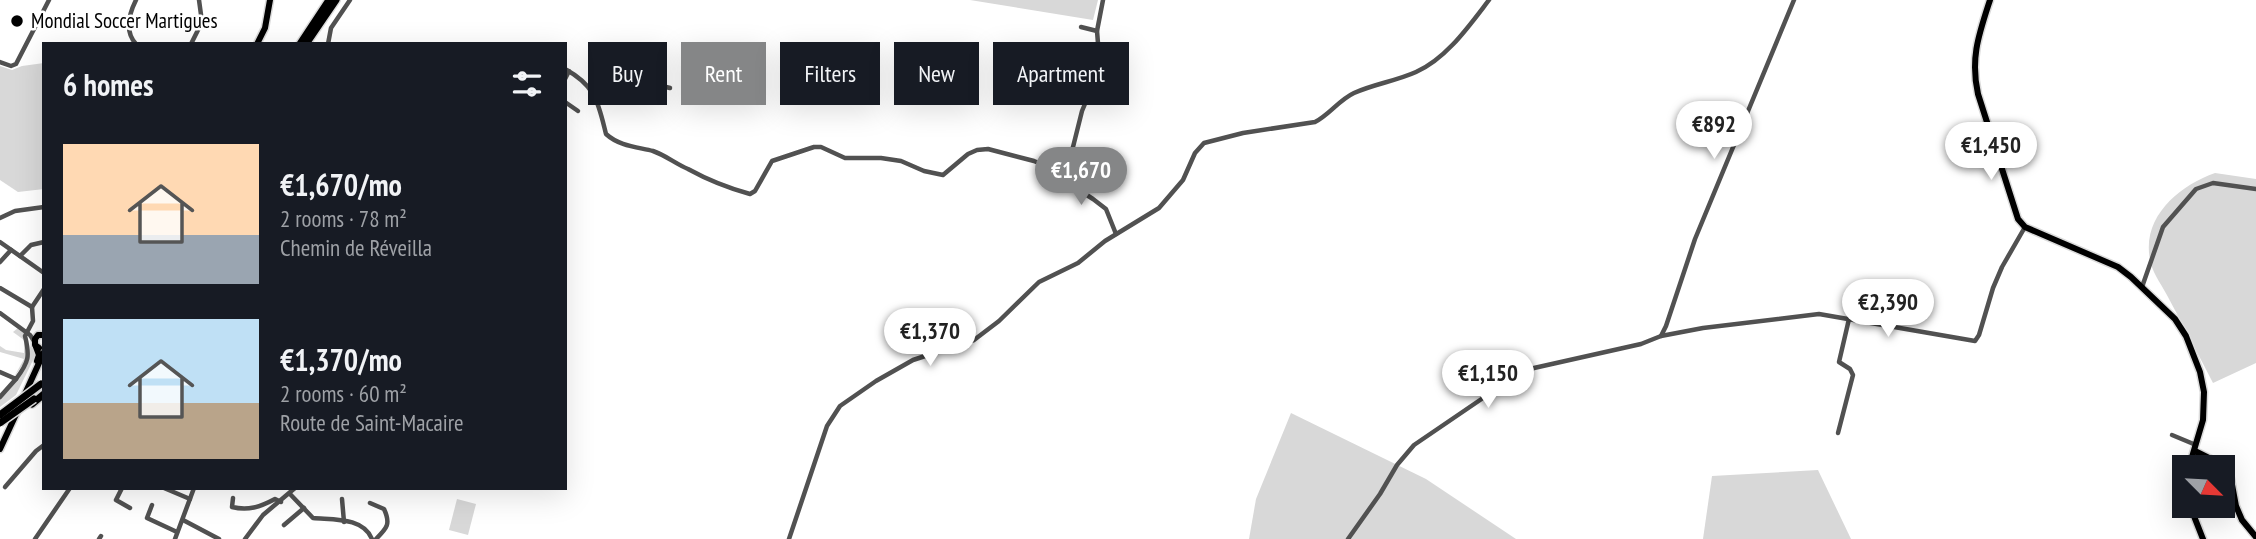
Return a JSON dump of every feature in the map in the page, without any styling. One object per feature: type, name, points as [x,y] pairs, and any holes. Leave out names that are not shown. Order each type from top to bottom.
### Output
[{"type":"highway","points":[[301,42],[329,0]]},
{"type":"highway","points":[[307,42],[336,0]]},
{"type":"highway","points":[[0,425],[32,402],[42,389]]},
{"type":"highway","points":[[0,415],[42,389]]},
{"type":"main road","points":[[258,42],[265,28],[270,0]]},
{"type":"main road","points":[[1990,0],[1976,44],[1974,75],[2018,219],[2025,227],[2111,263],[2142,287],[2180,326],[2203,383],[2202,429],[2193,455]]},
{"type":"main road","points":[[0,439],[39,355],[38,340]]},
{"type":"main road","points":[[0,449],[38,340]]},
{"type":"main road","points":[[2195,448],[2221,464],[2230,474],[2236,506],[2242,520],[2256,537]]},
{"type":"main road","points":[[2195,518],[2203,539]]},
{"type":"street","points":[[0,62],[11,66],[16,64],[49,0]]},
{"type":"street","points":[[135,42],[130,35],[129,25],[136,0]]},
{"type":"street","points":[[192,42],[202,22],[199,0]]},
{"type":"street","points":[[328,42],[331,29],[350,0]]},
{"type":"street","points":[[1059,172],[1073,147],[1082,111],[1100,68],[1097,31],[1103,0]]},
{"type":"street","points":[[789,539],[827,425],[840,406],[913,360],[974,340],[999,321],[1040,282],[1078,263],[1116,234],[1159,208],[1183,180],[1195,153],[1204,143],[1243,133],[1315,122],[1351,94],[1417,72],[1428,66],[1456,41],[1489,0]]},
{"type":"street","points":[[1661,336],[1695,239],[1794,0]]},
{"type":"street","points":[[1081,27],[1097,31]]},
{"type":"street","points":[[567,71],[588,86]]},
{"type":"street","points":[[567,103],[578,111]]},
{"type":"street","points":[[598,105],[607,134],[611,138],[654,152],[713,182],[750,194],[755,191],[772,161],[814,147],[828,149],[845,158],[901,161],[943,175],[968,155],[977,150],[988,149],[1034,161],[1059,172],[1068,183],[1106,209],[1116,234]]},
{"type":"street","points":[[2142,287],[2158,236],[2189,196],[2204,185],[2213,183],[2256,189]]},
{"type":"street","points":[[0,210],[2,216],[15,211],[42,208]]},
{"type":"street","points":[[1348,539],[1408,451],[1505,383],[1534,368],[1703,328],[1819,314],[1975,341],[1997,278],[2025,227]]},
{"type":"street","points":[[0,242],[42,272]]},
{"type":"street","points":[[20,256],[31,245],[42,242]]},
{"type":"street","points":[[0,262],[11,250]]},
{"type":"street","points":[[0,288],[32,307]]},
{"type":"street","points":[[38,340],[32,307],[42,292]]},
{"type":"street","points":[[0,313],[38,340]]},
{"type":"street","points":[[1838,433],[1853,375],[1850,369],[1839,362],[1849,319]]},
{"type":"street","points":[[0,397],[16,379],[29,355],[25,338],[38,340]]},
{"type":"street","points":[[0,372],[16,379]]},
{"type":"street","points":[[2172,435],[2195,448]]},
{"type":"street","points":[[5,487],[42,447]]},
{"type":"street","points":[[35,539],[69,490]]},
{"type":"street","points":[[121,490],[116,500],[130,508]]},
{"type":"street","points":[[172,490],[190,499]]},
{"type":"street","points":[[175,539],[193,490]]},
{"type":"street","points":[[244,539],[259,520],[293,490]]},
{"type":"street","points":[[290,494],[313,518],[357,523],[374,539],[388,527],[389,520],[384,509],[370,503]]},
{"type":"street","points":[[233,498],[232,507],[244,510],[275,499],[281,502]]},
{"type":"street","points":[[342,499],[344,522]]},
{"type":"street","points":[[152,505],[147,518],[177,532]]},
{"type":"street","points":[[284,525],[304,509]]},
{"type":"street","points":[[183,520],[219,539]]},
{"type":"shaded area","points":[[970,0],[1098,0],[1093,20]]},
{"type":"shaded area","points":[[42,63],[42,189],[18,192],[0,180],[0,66],[12,70]]},
{"type":"shaded area","points":[[2215,173],[2256,179],[2256,363],[2213,383],[2154,272],[2149,248],[2156,219],[2165,207],[2188,186]]},
{"type":"shaded area","points":[[18,328],[25,332],[27,359],[14,377],[24,359],[0,352],[0,346],[6,350],[24,353],[24,340],[13,332]]},
{"type":"shaded area","points":[[30,346],[35,356],[16,395],[0,407],[0,398],[25,368]]},
{"type":"shaded area","points":[[1291,413],[1426,479],[1516,539],[1249,539],[1256,499]]},
{"type":"shaded area","points":[[1818,470],[1851,539],[1703,539],[1712,476]]},
{"type":"shaded area","points":[[457,499],[476,504],[468,535],[449,530]]},
{"type":"place","name":"Mondial Soccer Martigues","points":[[17,21]]}]
